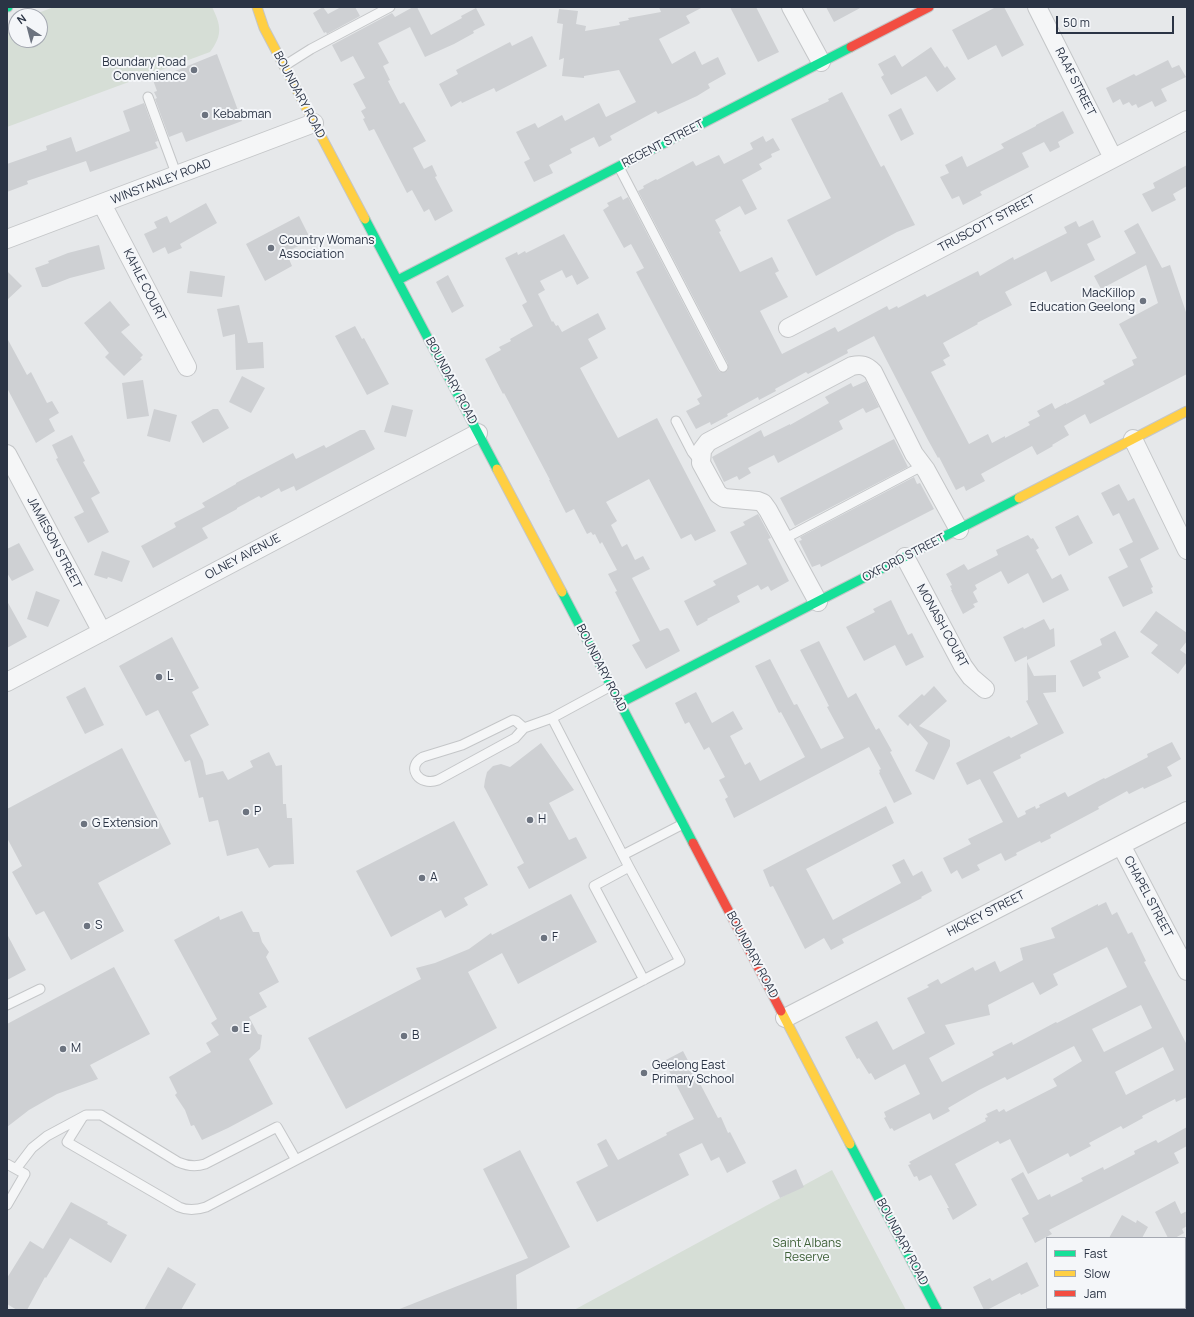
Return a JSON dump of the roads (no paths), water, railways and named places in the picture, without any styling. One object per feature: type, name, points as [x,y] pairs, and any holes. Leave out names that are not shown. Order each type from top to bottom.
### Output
[{"type":"main road","name":"BOUNDARY ROAD","points":[[247,7],[263,26]]},
{"type":"main road","name":"BOUNDARY ROAD","points":[[257,7],[263,26],[314,124],[398,280],[937,1310]]},
{"type":"main road","name":"REGENT STREET","points":[[398,280],[929,7]]},
{"type":"main road","name":"OXFORD STREET","points":[[620,703],[959,530],[1187,411]]},
{"type":"street","points":[[791,7],[821,62]]},
{"type":"street","name":"RAAF STREET","points":[[1036,7],[1113,158]]},
{"type":"street","name":"TRUSCOTT STREET","points":[[788,328],[1187,120]]},
{"type":"street","name":"WINSTANLEY ROAD","points":[[7,239],[314,124]]},
{"type":"street","name":"KAHLE COURT","points":[[102,204],[187,367]]},
{"type":"street","points":[[818,602],[763,503],[753,500],[724,498],[718,494],[701,464],[702,450],[708,442],[852,366],[860,364],[868,367],[873,372],[914,454],[926,470],[959,530]]},
{"type":"street","name":"OLNEY AVENUE","points":[[7,682],[478,433]]},
{"type":"street","points":[[1133,439],[1187,550]]},
{"type":"street","name":"JAMIESON STREET","points":[[7,454],[102,632]]},
{"type":"street","name":"MONASH COURT","points":[[905,557],[962,666],[971,677],[985,689]]},
{"type":"street","name":"HICKEY STREET","points":[[785,1018],[1187,811]]},
{"type":"street","name":"CHAPEL STREET","points":[[1121,845],[1187,971]]},
{"type":"lane","points":[[284,66],[311,49],[390,7]]},
{"type":"lane","points":[[148,96],[177,176]]},
{"type":"lane","points":[[619,167],[722,367]]},
{"type":"lane","points":[[676,421],[692,452],[701,464]]},
{"type":"lane","points":[[784,539],[922,466]]},
{"type":"lane","points":[[524,728],[513,720],[462,745],[423,756],[416,764],[416,775],[424,782],[432,782],[440,779],[515,738],[524,728],[552,718],[611,686]]},
{"type":"lane","points":[[83,1116],[67,1142],[179,1207],[186,1210],[197,1210],[206,1207],[680,962],[552,718]]},
{"type":"lane","points":[[623,855],[683,824]]},
{"type":"lane","points":[[629,867],[594,886],[644,980]]},
{"type":"lane","points":[[7,1006],[40,988]]},
{"type":"lane","points":[[16,1168],[32,1148],[43,1139],[83,1116],[91,1114],[102,1115],[178,1162],[193,1166],[208,1163],[277,1127],[296,1160]]},
{"type":"lane","points":[[7,1164],[25,1174],[7,1205]]},
{"type":"place","name":"Boundary Road Convenience","points":[[194,70]]},
{"type":"place","name":"Kebabman","points":[[205,115]]},
{"type":"place","name":"Country Womans Association","points":[[271,248]]},
{"type":"place","name":"MacKillop Education Geelong","points":[[1143,301]]},
{"type":"place","name":"L","points":[[159,677]]},
{"type":"place","name":"P","points":[[246,812]]},
{"type":"place","name":"H","points":[[530,820]]},
{"type":"place","name":"G Extension","points":[[84,824]]},
{"type":"place","name":"A","points":[[422,878]]},
{"type":"place","name":"S","points":[[87,926]]},
{"type":"place","name":"F","points":[[544,938]]},
{"type":"place","name":"E","points":[[235,1029]]},
{"type":"place","name":"B","points":[[404,1036]]},
{"type":"place","name":"M","points":[[63,1049]]},
{"type":"place","name":"Geelong East Primary School","points":[[644,1073]]},
{"type":"park label","name":"Saint Albans Reserve","points":[[807,1251]]}]
